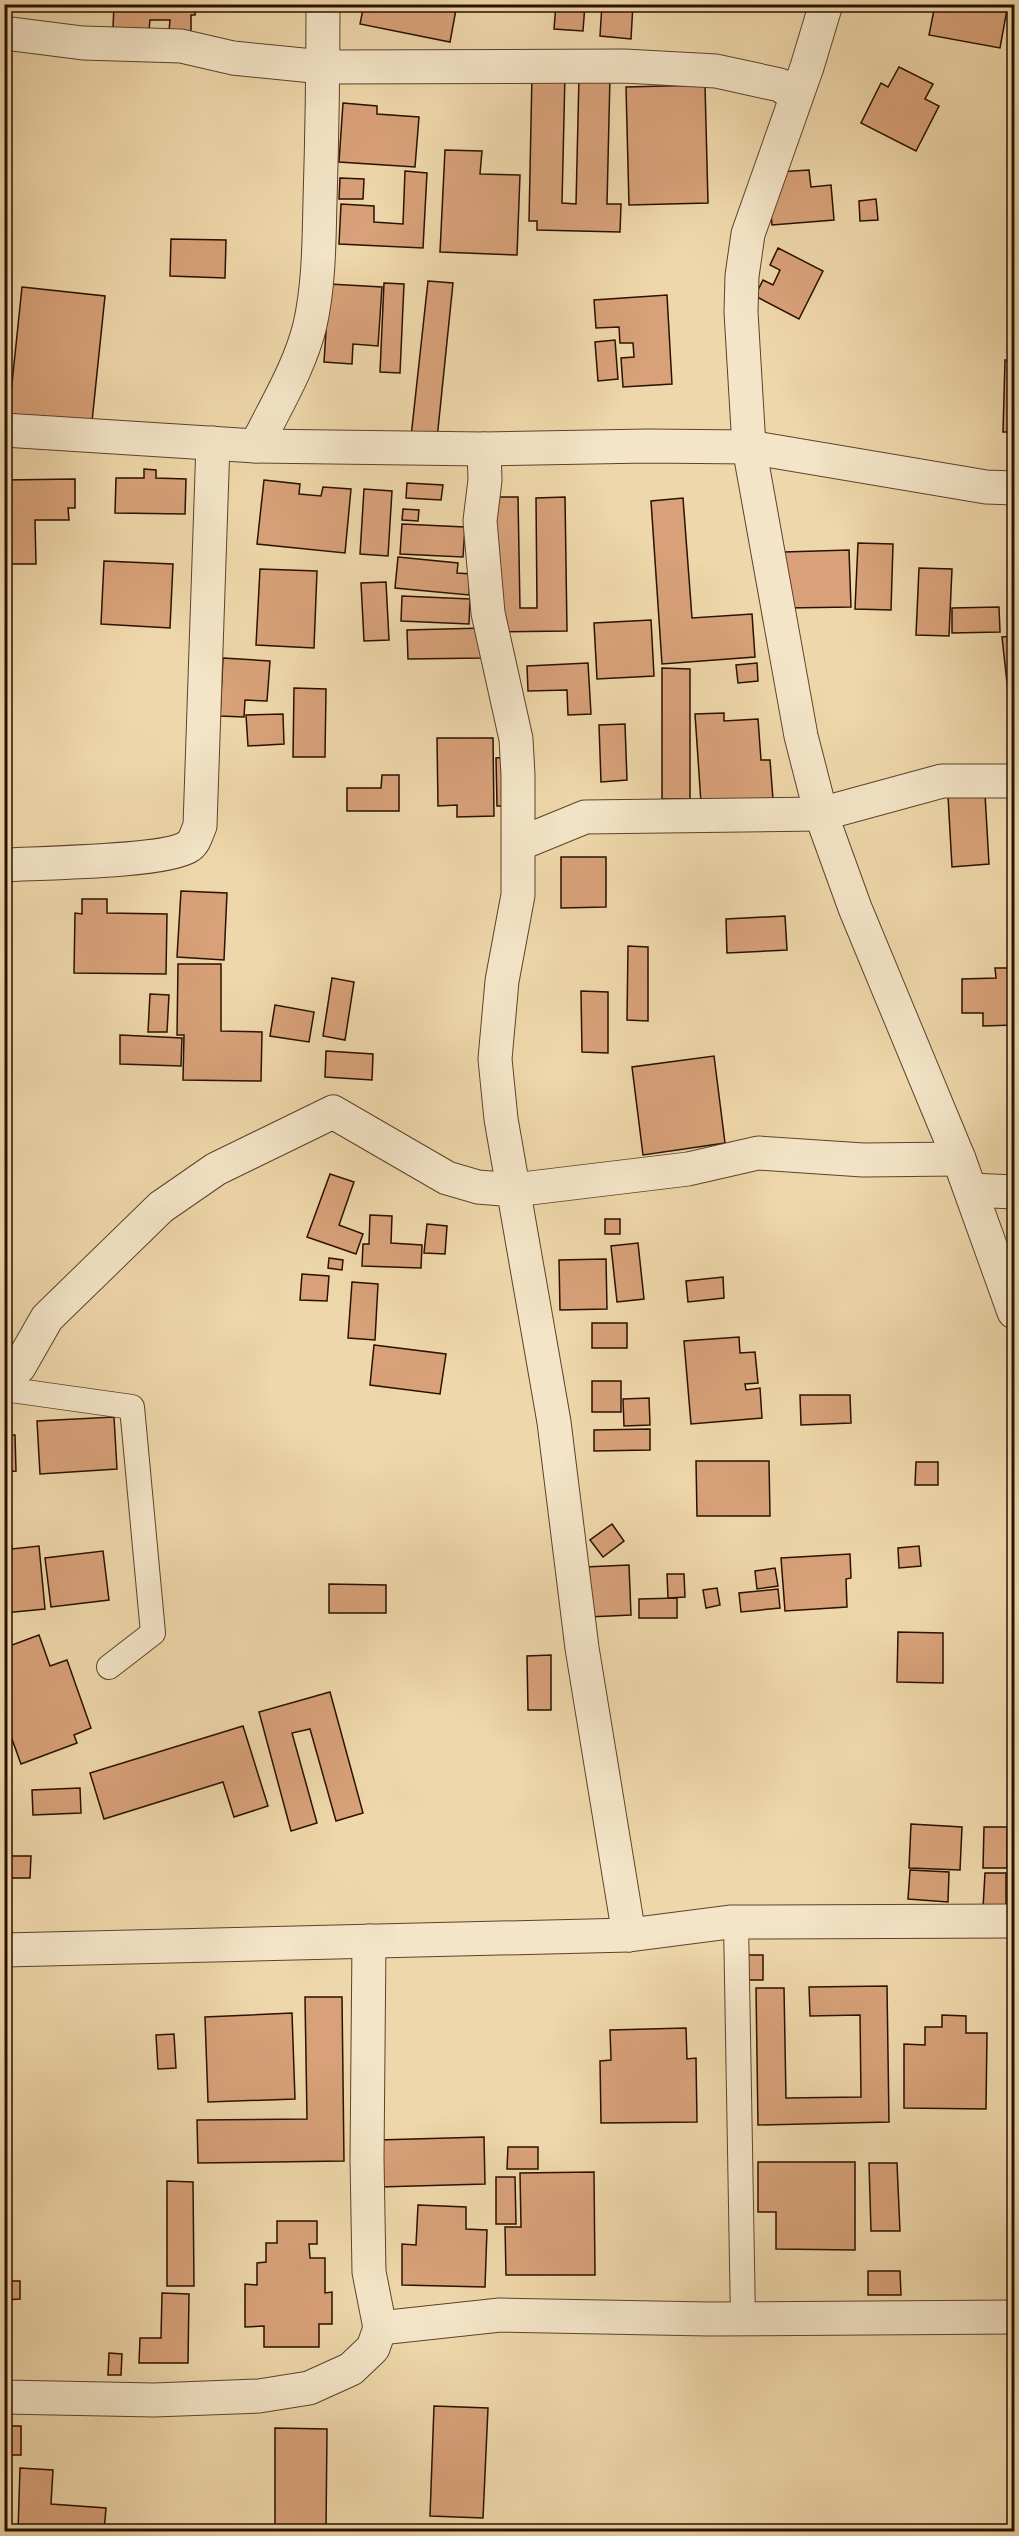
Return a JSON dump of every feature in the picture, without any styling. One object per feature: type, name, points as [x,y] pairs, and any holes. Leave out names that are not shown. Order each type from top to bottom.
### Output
[{"type":"street","points":[[256,446],[295,365],[309,326],[318,258],[323,4]]},
{"type":"street","points":[[826,4],[748,234],[742,276],[741,312],[749,447],[801,736],[820,814],[855,908],[959,1159],[1014,1312]]},
{"type":"street","points":[[4,33],[83,43],[181,46],[232,57],[323,67],[624,66],[716,71],[780,85],[796,96]]},
{"type":"street","points":[[4,430],[256,446],[484,449],[749,447],[986,488],[1014,488]]},
{"type":"street","points":[[4,865],[147,857],[180,851],[192,845],[200,826],[213,443]]},
{"type":"street","points":[[484,449],[485,480],[480,521],[487,601],[516,739],[519,844],[518,895],[502,981],[495,1059],[501,1119],[554,1422],[582,1648],[629,1935]]},
{"type":"street","points":[[519,844],[585,817],[820,814],[942,781],[1014,781]]},
{"type":"street","points":[[4,1381],[19,1367],[47,1318],[161,1207],[216,1169],[333,1112],[447,1178],[478,1187],[514,1190],[688,1169],[758,1153],[863,1160],[959,1159]]},
{"type":"street","points":[[971,1190],[1014,1192]]},
{"type":"street","points":[[4,1950],[629,1935],[736,1922],[1014,1921]]},
{"type":"street","points":[[4,2397],[154,2400],[259,2396],[309,2388],[351,2369],[373,2348],[380,2328],[369,2272],[367,2159],[369,1941]]},
{"type":"street","points":[[380,2328],[500,2315],[743,2319],[1014,2317]]},
{"type":"lane","points":[[4,1389],[132,1407],[153,1633],[109,1667]]},
{"type":"lane","points":[[736,1922],[743,2319]]},
{"type":"building","points":[[114,4],[196,4],[195,15],[191,15],[191,32],[169,31],[170,20],[150,20],[149,30],[113,28]]},
{"type":"building","points":[[364,4],[457,4],[450,42],[360,24]]},
{"type":"building","points":[[556,4],[585,4],[583,31],[554,29]]},
{"type":"building","points":[[602,4],[633,4],[631,39],[600,36]]},
{"type":"building","points":[[949,4],[1008,4],[1000,48],[929,35],[935,5],[949,8]]},
{"type":"building","points":[[899,67],[933,84],[925,99],[939,106],[916,151],[861,123],[881,83],[888,87]]},
{"type":"building","points":[[532,74],[565,74],[562,203],[576,204],[579,76],[610,76],[607,204],[621,204],[620,232],[537,230],[537,221],[529,221]]},
{"type":"building","points":[[705,85],[708,203],[629,205],[626,87]]},
{"type":"building","points":[[343,103],[377,106],[377,114],[419,117],[415,167],[339,162]]},
{"type":"building","points":[[445,150],[482,151],[480,174],[520,175],[517,255],[440,252]]},
{"type":"building","points":[[809,170],[811,187],[831,185],[834,220],[772,225],[769,191],[777,172]]},
{"type":"building","points":[[405,171],[427,173],[423,248],[339,244],[341,204],[374,206],[374,222],[403,224]]},
{"type":"building","points":[[340,178],[364,179],[363,199],[339,199]]},
{"type":"building","points":[[876,199],[878,220],[860,221],[859,201]]},
{"type":"building","points":[[171,239],[226,240],[225,278],[170,276]]},
{"type":"building","points":[[778,248],[823,271],[799,319],[755,296],[763,280],[773,285],[780,270],[770,265]]},
{"type":"building","points":[[428,281],[453,283],[437,439],[411,437]]},
{"type":"building","points":[[384,283],[404,284],[400,373],[380,372]]},
{"type":"building","points":[[329,284],[382,287],[378,346],[353,344],[352,364],[324,362]]},
{"type":"building","points":[[22,287],[105,296],[91,431],[8,422]]},
{"type":"building","points":[[667,295],[672,384],[623,387],[621,358],[634,357],[633,343],[620,343],[619,327],[596,328],[594,300]]},
{"type":"building","points":[[615,340],[618,379],[598,381],[595,342]]},
{"type":"building","points":[[1005,360],[1014,360],[1014,432],[1003,432]]},
{"type":"building","points":[[144,469],[156,470],[156,478],[186,479],[185,514],[115,513],[116,478],[144,478]]},
{"type":"building","points":[[75,479],[75,508],[68,508],[69,520],[35,520],[36,564],[4,564],[4,480]]},
{"type":"building","points":[[264,480],[300,484],[299,494],[321,496],[323,487],[351,489],[345,553],[257,544]]},
{"type":"building","points":[[407,483],[443,485],[441,500],[406,498]]},
{"type":"building","points":[[364,489],[392,491],[388,556],[360,554]]},
{"type":"building","points":[[492,497],[518,497],[520,608],[537,608],[536,498],[565,497],[567,631],[494,632]]},
{"type":"building","points":[[683,498],[692,618],[752,614],[755,657],[662,664],[651,501]]},
{"type":"building","points":[[403,509],[419,510],[418,521],[402,520]]},
{"type":"building","points":[[402,524],[465,527],[463,557],[400,554]]},
{"type":"building","points":[[858,543],[893,544],[891,610],[855,609]]},
{"type":"building","points":[[849,550],[851,607],[786,608],[784,552]]},
{"type":"building","points":[[398,557],[458,563],[457,573],[471,574],[469,595],[395,588]]},
{"type":"building","points":[[104,561],[173,564],[170,628],[101,624]]},
{"type":"building","points":[[919,568],[952,569],[949,636],[916,635]]},
{"type":"building","points":[[260,569],[317,571],[314,648],[256,645]]},
{"type":"building","points":[[386,582],[389,640],[364,641],[361,583]]},
{"type":"building","points":[[402,596],[470,599],[469,624],[401,621]]},
{"type":"building","points":[[999,607],[1000,632],[952,633],[952,608]]},
{"type":"building","points":[[651,620],[654,676],[597,679],[594,623]]},
{"type":"building","points":[[483,628],[484,658],[408,659],[407,630]]},
{"type":"building","points":[[1014,636],[1014,700],[1009,701],[1002,637]]},
{"type":"building","points":[[223,658],[270,661],[267,701],[245,700],[244,717],[220,716]]},
{"type":"building","points":[[588,663],[591,714],[568,715],[567,690],[528,691],[527,666]]},
{"type":"building","points":[[757,663],[758,681],[738,683],[736,665]]},
{"type":"building","points":[[662,668],[690,669],[690,799],[662,799]]},
{"type":"building","points":[[294,688],[326,689],[325,757],[293,757]]},
{"type":"building","points":[[724,713],[724,721],[758,719],[761,760],[770,760],[773,799],[701,803],[695,714]]},
{"type":"building","points":[[283,714],[284,744],[248,746],[246,715]]},
{"type":"building","points":[[625,724],[627,780],[601,782],[599,725]]},
{"type":"building","points":[[437,738],[493,738],[494,816],[457,817],[457,805],[438,806]]},
{"type":"building","points":[[510,757],[512,806],[497,806],[496,758]]},
{"type":"building","points":[[382,775],[399,775],[399,811],[347,811],[347,788],[381,788]]},
{"type":"building","points":[[985,794],[989,864],[952,867],[948,796]]},
{"type":"building","points":[[561,857],[606,857],[606,907],[561,908]]},
{"type":"building","points":[[181,891],[227,893],[224,960],[177,957]]},
{"type":"building","points":[[82,899],[107,899],[107,913],[167,914],[166,974],[74,973],[75,913],[82,914]]},
{"type":"building","points":[[785,916],[787,950],[727,953],[726,919]]},
{"type":"building","points":[[628,946],[648,947],[648,1021],[627,1020]]},
{"type":"building","points":[[178,964],[221,964],[221,1031],[262,1032],[261,1081],[183,1080],[184,1035],[177,1035]]},
{"type":"building","points":[[995,968],[1014,968],[1014,1025],[983,1026],[983,1013],[962,1013],[962,979],[996,978]]},
{"type":"building","points":[[332,978],[354,982],[345,1040],[323,1036]]},
{"type":"building","points":[[581,991],[608,992],[608,1053],[582,1052]]},
{"type":"building","points":[[150,994],[169,995],[167,1032],[148,1032]]},
{"type":"building","points":[[275,1005],[314,1012],[309,1042],[270,1036]]},
{"type":"building","points":[[120,1035],[182,1038],[181,1066],[120,1064]]},
{"type":"building","points":[[326,1051],[373,1054],[372,1080],[325,1077]]},
{"type":"building","points":[[714,1056],[725,1143],[643,1155],[632,1067]]},
{"type":"building","points":[[330,1174],[354,1182],[339,1225],[363,1234],[356,1254],[307,1237]]},
{"type":"building","points":[[370,1215],[392,1216],[391,1243],[422,1245],[421,1268],[362,1266],[363,1244],[369,1244]]},
{"type":"building","points":[[605,1219],[620,1219],[620,1234],[605,1234]]},
{"type":"building","points":[[427,1224],[447,1226],[445,1254],[424,1253]]},
{"type":"building","points":[[638,1243],[644,1299],[617,1302],[611,1246]]},
{"type":"building","points":[[329,1258],[343,1260],[342,1270],[328,1268]]},
{"type":"building","points":[[606,1259],[607,1309],[560,1310],[559,1260]]},
{"type":"building","points":[[302,1274],[329,1276],[327,1301],[300,1300]]},
{"type":"building","points":[[723,1277],[724,1298],[688,1302],[686,1281]]},
{"type":"building","points":[[352,1282],[378,1284],[375,1340],[348,1338]]},
{"type":"building","points":[[592,1323],[627,1323],[627,1348],[592,1348]]},
{"type":"building","points":[[739,1337],[740,1353],[755,1352],[758,1383],[745,1384],[746,1390],[760,1388],[762,1418],[691,1424],[684,1341]]},
{"type":"building","points":[[374,1345],[446,1354],[440,1394],[370,1385]]},
{"type":"building","points":[[592,1381],[621,1381],[621,1412],[592,1412]]},
{"type":"building","points":[[800,1395],[850,1395],[851,1423],[801,1425]]},
{"type":"building","points":[[649,1398],[650,1425],[624,1426],[623,1399]]},
{"type":"building","points":[[114,1417],[117,1469],[40,1474],[37,1421]]},
{"type":"building","points":[[650,1429],[650,1450],[594,1451],[594,1430]]},
{"type":"building","points":[[4,1435],[15,1435],[16,1471],[4,1472]]},
{"type":"building","points":[[696,1461],[769,1461],[770,1516],[697,1516]]},
{"type":"building","points":[[916,1462],[938,1462],[938,1485],[915,1485]]},
{"type":"building","points":[[4,1477],[12,1549],[39,1546],[45,1609],[4,1613]]},
{"type":"building","points":[[612,1524],[624,1541],[603,1557],[590,1540]]},
{"type":"building","points":[[919,1546],[921,1566],[899,1568],[898,1548]]},
{"type":"building","points":[[103,1551],[109,1600],[51,1607],[45,1558]]},
{"type":"building","points":[[850,1554],[851,1578],[846,1579],[847,1607],[785,1611],[781,1558]]},
{"type":"building","points":[[629,1565],[631,1615],[588,1617],[585,1567]]},
{"type":"building","points":[[775,1568],[778,1586],[757,1589],[755,1571]]},
{"type":"building","points":[[667,1574],[684,1574],[685,1597],[668,1598]]},
{"type":"building","points":[[329,1584],[386,1585],[386,1613],[329,1613]]},
{"type":"building","points":[[717,1588],[720,1605],[706,1608],[703,1590]]},
{"type":"building","points":[[778,1589],[780,1608],[741,1612],[739,1593]]},
{"type":"building","points":[[677,1598],[677,1618],[639,1618],[639,1599]]},
{"type":"building","points":[[898,1632],[943,1633],[943,1683],[897,1682]]},
{"type":"building","points":[[39,1635],[50,1666],[67,1660],[91,1728],[74,1735],[77,1743],[21,1764],[4,1717],[4,1648]]},
{"type":"building","points":[[551,1655],[551,1710],[528,1710],[527,1656]]},
{"type":"building","points":[[330,1692],[363,1813],[336,1821],[310,1729],[292,1733],[317,1823],[291,1831],[259,1712]]},
{"type":"building","points":[[243,1726],[268,1806],[234,1817],[223,1782],[104,1819],[90,1773]]},
{"type":"building","points":[[80,1788],[81,1813],[33,1815],[32,1790]]},
{"type":"building","points":[[911,1824],[962,1827],[960,1870],[909,1868]]},
{"type":"building","points":[[984,1827],[1007,1827],[1007,1868],[983,1868]]},
{"type":"building","points":[[8,1856],[31,1856],[30,1878],[8,1878]]},
{"type":"building","points":[[910,1870],[949,1872],[948,1902],[908,1899]]},
{"type":"building","points":[[985,1873],[1006,1873],[1006,1908],[983,1908]]},
{"type":"building","points":[[748,1955],[763,1955],[763,1980],[748,1980]]},
{"type":"building","points":[[887,1986],[889,2122],[758,2125],[756,1988],[784,1988],[786,2098],[861,2097],[860,2015],[810,2016],[809,1987]]},
{"type":"building","points":[[305,1997],[342,1997],[344,2161],[198,2163],[197,2120],[307,2119]]},
{"type":"building","points":[[292,2013],[295,2099],[208,2102],[205,2017]]},
{"type":"building","points":[[942,2015],[966,2016],[966,2033],[987,2033],[986,2109],[904,2108],[904,2044],[925,2045],[925,2027],[942,2027]]},
{"type":"building","points":[[686,2028],[687,2059],[696,2058],[697,2122],[601,2123],[600,2061],[611,2060],[610,2030]]},
{"type":"building","points":[[174,2034],[176,2068],[158,2069],[156,2035]]},
{"type":"building","points":[[484,2137],[485,2184],[379,2187],[378,2140]]},
{"type":"building","points":[[508,2147],[538,2147],[538,2169],[507,2169]]},
{"type":"building","points":[[758,2162],[855,2162],[855,2250],[776,2249],[776,2212],[758,2212]]},
{"type":"building","points":[[869,2163],[897,2163],[900,2231],[871,2231]]},
{"type":"building","points":[[594,2172],[595,2275],[506,2275],[505,2227],[521,2227],[520,2173]]},
{"type":"building","points":[[496,2177],[515,2177],[516,2224],[496,2224]]},
{"type":"building","points":[[167,2181],[193,2182],[194,2286],[167,2286]]},
{"type":"building","points":[[418,2205],[466,2207],[466,2229],[487,2230],[485,2287],[402,2285],[402,2244],[416,2245]]},
{"type":"building","points":[[277,2221],[317,2221],[317,2244],[309,2244],[310,2258],[325,2258],[325,2293],[332,2292],[332,2324],[319,2324],[319,2347],[264,2347],[264,2326],[245,2327],[245,2284],[257,2285],[257,2263],[266,2262],[266,2243],[277,2243]]},
{"type":"building","points":[[868,2271],[900,2271],[901,2295],[868,2295]]},
{"type":"building","points":[[4,2281],[20,2281],[20,2299],[4,2300]]},
{"type":"building","points":[[162,2293],[189,2294],[188,2363],[139,2363],[140,2338],[161,2338]]},
{"type":"building","points":[[109,2353],[122,2354],[121,2375],[108,2375]]},
{"type":"building","points":[[434,2406],[488,2408],[483,2518],[430,2516]]},
{"type":"building","points":[[4,2426],[21,2426],[21,2455],[4,2455]]},
{"type":"building","points":[[275,2428],[327,2429],[326,2532],[275,2532]]},
{"type":"building","points":[[20,2468],[53,2470],[51,2504],[106,2508],[104,2532],[18,2532]]}]
